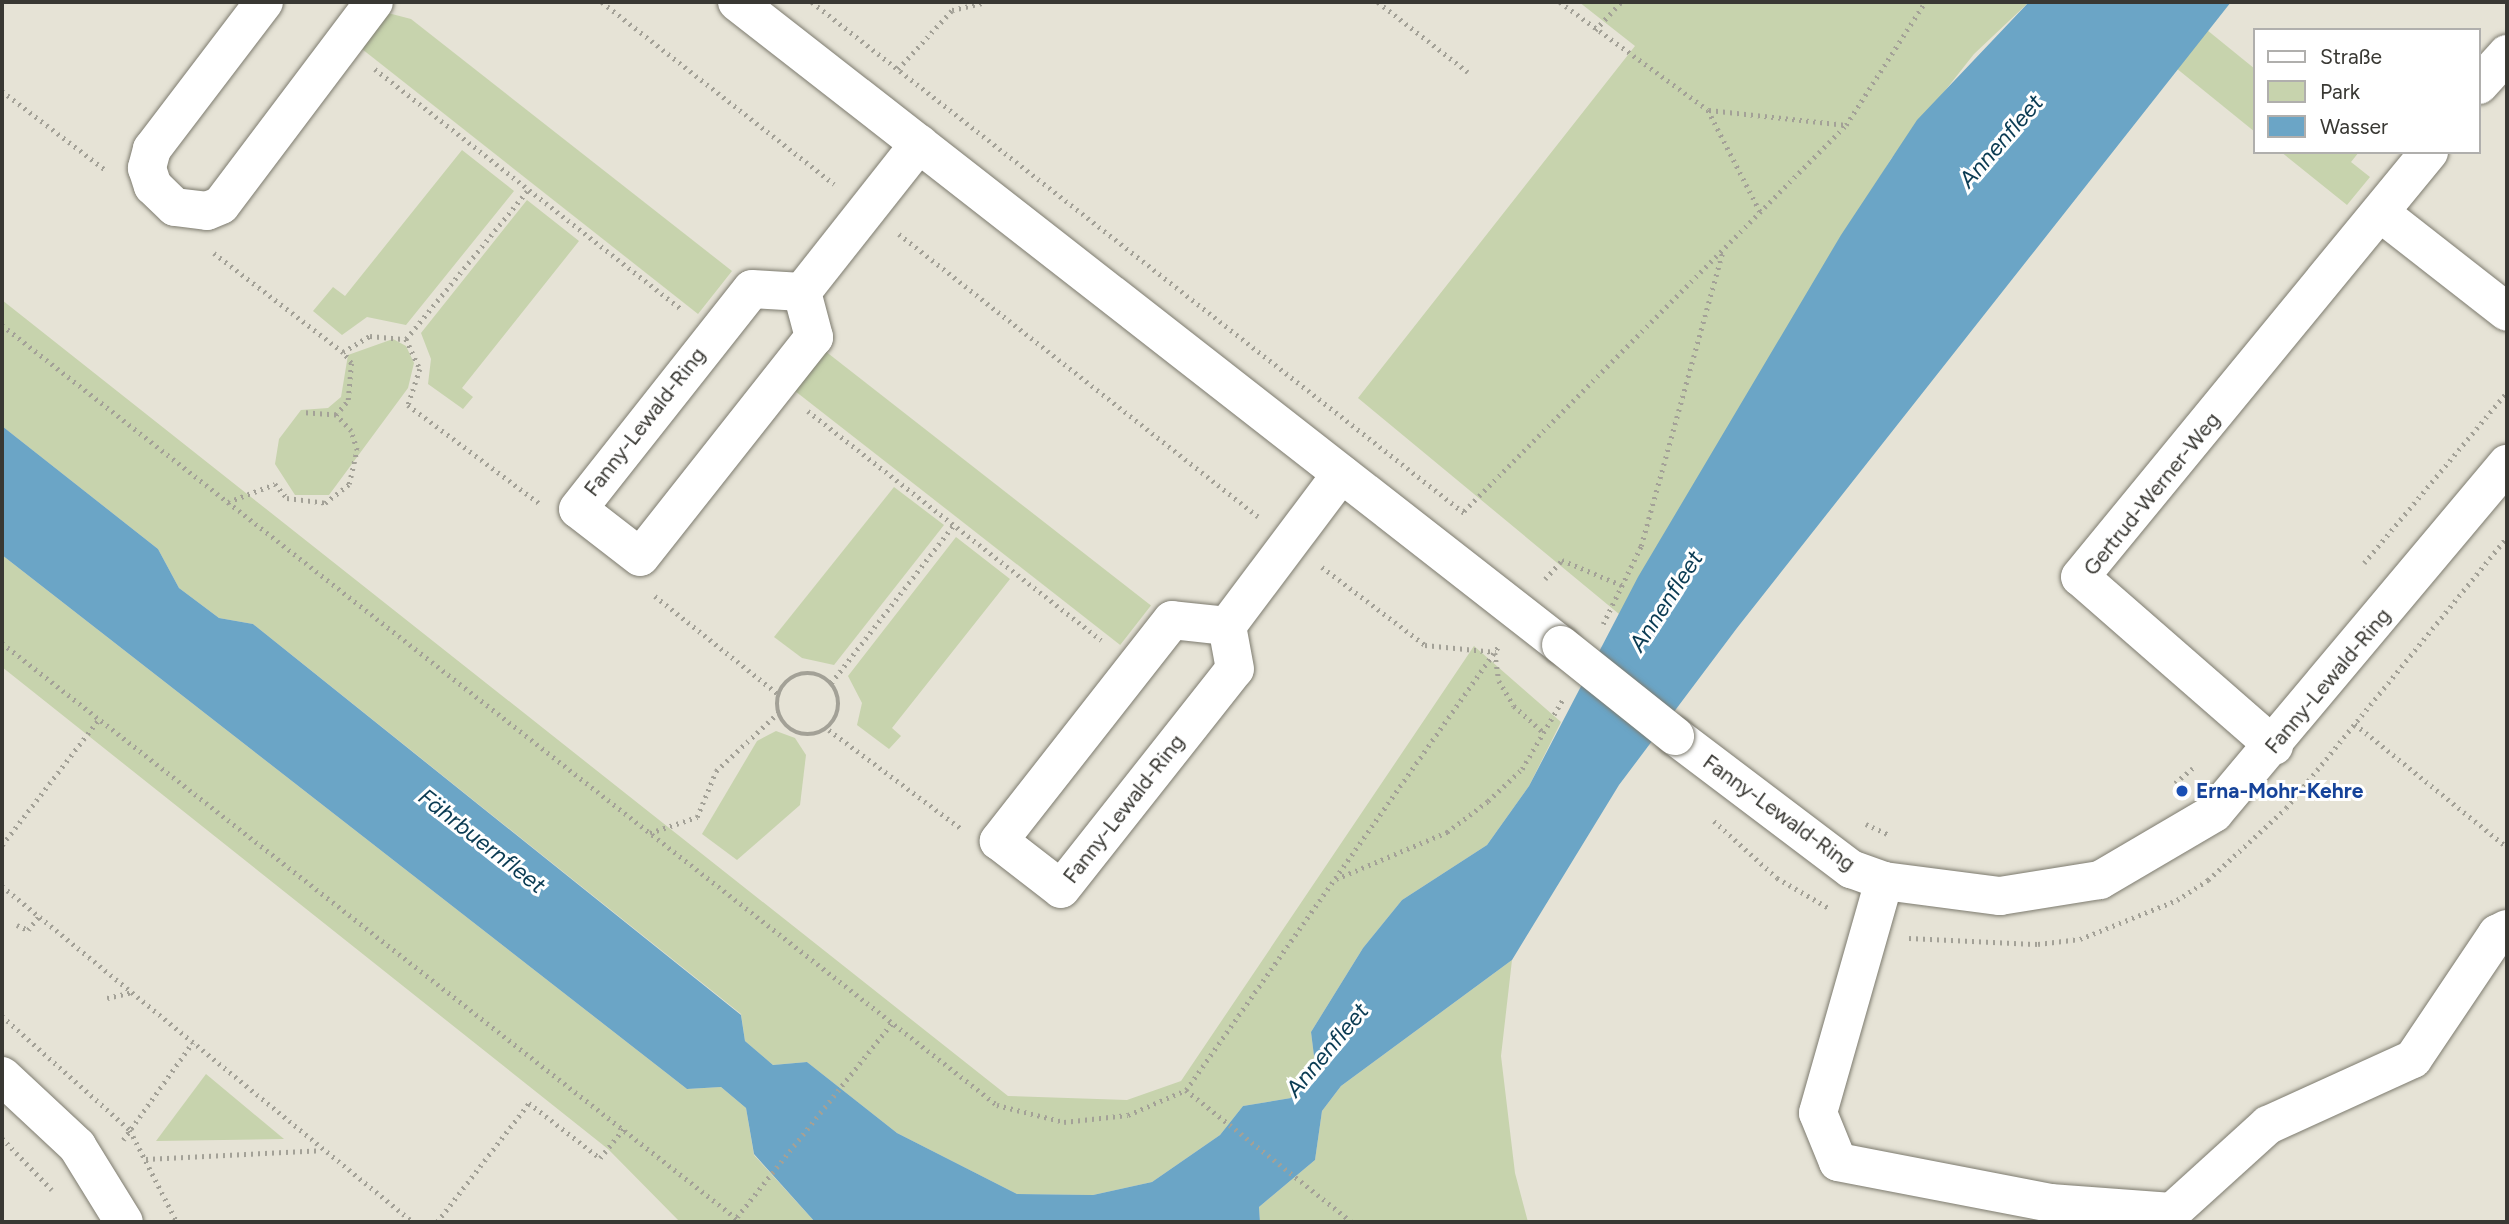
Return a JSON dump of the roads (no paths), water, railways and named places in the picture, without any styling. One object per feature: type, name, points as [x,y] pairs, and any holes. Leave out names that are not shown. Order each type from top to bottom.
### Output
[{"type":"street","points":[[264,2],[152,149],[147,168],[153,186],[175,207],[207,211],[221,205],[345,46],[374,2]]},
{"type":"street","name":"Fanny-Lewald-Ring","points":[[737,2],[1675,736],[1851,869],[1884,881],[2000,896],[2100,880],[2214,813],[2274,746],[2507,464]]},
{"type":"street","points":[[2481,83],[2507,54]]},
{"type":"street","points":[[802,292],[919,144]]},
{"type":"street","name":"Gertrud-Werner-Weg","points":[[2274,746],[2080,577],[2383,215],[2428,154]]},
{"type":"street","points":[[2383,215],[2507,312]]},
{"type":"street","name":"Fanny-Lewald-Ring","points":[[752,289],[802,292],[814,337],[640,557],[578,509],[713,334],[752,289]]},
{"type":"street","points":[[1227,626],[1341,474]]},
{"type":"street","name":"Fanny-Lewald-Ring","points":[[1172,620],[1227,626],[1235,669],[1061,889],[999,841],[1172,620]]},
{"type":"street","points":[[1884,881],[1818,1114],[1838,1162],[2050,1203],[2173,1217],[2268,1125],[2413,1059],[2497,934],[2507,929]]},
{"type":"street","points":[[2,1076],[56,1122],[98,1175],[124,1222]]},
{"type":"water","points":[[2029,2],[2231,2],[1737,628],[1619,785],[1512,960],[1341,1086],[1322,1111],[1315,1160],[1259,1207],[1260,1222],[815,1222],[754,1154],[746,1108],[721,1087],[687,1089],[2,555],[2,426],[158,549],[179,588],[219,618],[253,624],[741,1015],[745,1041],[773,1065],[807,1062],[897,1133],[1017,1194],[1093,1195],[1152,1182],[1220,1135],[1243,1106],[1291,1098],[1315,1064],[1311,1032],[1363,948],[1402,900],[1487,845],[1529,786],[1638,577],[1841,235],[1917,120]]},
{"type":"place","name":"Erna-Mohr-Kehre","points":[[2182,791]]},
{"type":"water label","name":"Annenfleet","points":[[2001,141]]},
{"type":"water label","name":"Annenfleet","points":[[1666,601]]},
{"type":"water label","name":"Fährbuernfleet","points":[[482,841]]},
{"type":"water label","name":"Annenfleet","points":[[1327,1050]]}]
